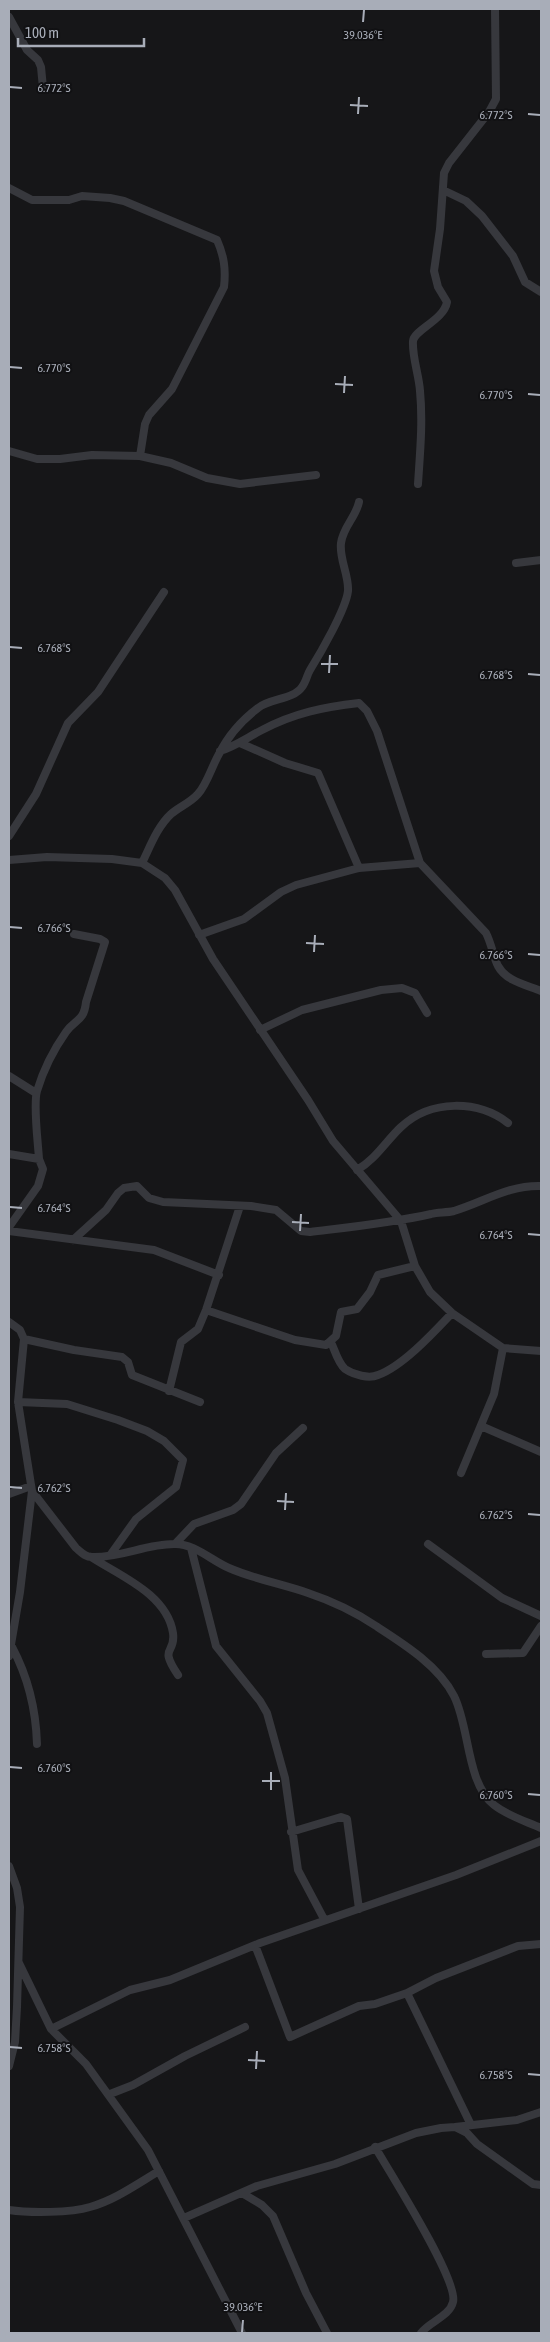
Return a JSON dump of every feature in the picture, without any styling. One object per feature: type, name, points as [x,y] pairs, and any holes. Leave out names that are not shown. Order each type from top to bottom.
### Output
[{"type":"street","points":[[418,484],[422,431],[420,390],[413,341],[418,332],[430,325],[446,308],[447,302],[438,287],[434,271],[440,230],[444,173],[449,163],[489,112],[496,99],[495,9]]},
{"type":"street","points":[[9,17],[26,50],[38,60],[41,67],[43,88]]},
{"type":"street","points":[[9,188],[32,200],[69,200],[82,196],[124,201],[217,240],[224,257],[226,274],[224,287],[172,389],[150,415],[145,424],[140,456]]},
{"type":"street","points":[[443,190],[466,201],[482,216],[513,256],[526,282],[541,292]]},
{"type":"street","points":[[9,452],[37,459],[60,459],[92,455],[140,456],[172,463],[207,478],[240,484],[316,475]]},
{"type":"street","points":[[142,864],[167,819],[199,793],[230,735],[259,706],[297,692],[318,659],[348,592],[341,541],[348,524],[357,512],[359,502]]},
{"type":"street","points":[[516,563],[541,560]]},
{"type":"street","points":[[9,836],[36,794],[68,723],[98,692],[164,592]]},
{"type":"street","points":[[220,751],[240,743],[287,718],[316,708],[359,703],[367,711],[377,731],[420,863],[486,933],[493,946],[498,965],[504,975],[541,991]]},
{"type":"street","points":[[240,743],[285,763],[318,773],[359,868]]},
{"type":"street","points":[[9,860],[48,857],[102,859],[142,864],[165,878],[175,890],[213,959],[308,1100],[333,1141],[401,1221],[415,1266],[430,1292],[452,1313],[503,1348],[541,1351]]},
{"type":"street","points":[[200,934],[244,919],[281,892],[296,885],[359,868],[420,863]]},
{"type":"street","points":[[74,934],[100,939],[105,942],[86,1002],[85,1011],[81,1019],[66,1031],[42,1076],[36,1093],[38,1160],[43,1169],[38,1186],[9,1229],[73,1240],[121,1244],[154,1250],[219,1275]]},
{"type":"street","points":[[260,1030],[302,1010],[381,990],[402,988],[415,993],[427,1013]]},
{"type":"street","points":[[9,1076],[36,1093]]},
{"type":"street","points":[[357,1170],[372,1161],[380,1148],[402,1125],[430,1110],[464,1105],[495,1113],[508,1123]]},
{"type":"street","points":[[9,1154],[38,1160]]},
{"type":"street","points":[[73,1240],[106,1210],[118,1193],[132,1186],[137,1186],[149,1198],[164,1202],[276,1210],[301,1231],[310,1232],[401,1221],[434,1213],[452,1211],[514,1188],[541,1186]]},
{"type":"street","points":[[169,1391],[181,1342],[198,1329],[219,1275],[240,1206]]},
{"type":"street","points":[[206,1310],[295,1340],[316,1345],[331,1342],[336,1336],[341,1312],[357,1309],[370,1292],[378,1275],[415,1266]]},
{"type":"street","points":[[331,1342],[340,1363],[346,1369],[368,1377],[378,1375],[405,1358],[452,1313]]},
{"type":"street","points":[[9,1322],[20,1330],[24,1339],[18,1402],[32,1489],[10,1651],[20,1665],[36,1716],[37,1744]]},
{"type":"street","points":[[24,1339],[74,1350],[122,1357],[128,1362],[132,1375],[200,1402]]},
{"type":"street","points":[[461,1473],[494,1394],[503,1348]]},
{"type":"street","points":[[18,1402],[67,1404],[118,1420],[147,1432],[164,1442],[183,1460],[176,1487],[136,1519],[112,1554]]},
{"type":"street","points":[[481,1426],[541,1452]]},
{"type":"street","points":[[176,1543],[194,1524],[233,1510],[241,1504],[276,1453],[303,1428]]},
{"type":"street","points":[[9,1494],[32,1489]]},
{"type":"street","points":[[32,1489],[76,1548],[84,1555],[91,1557],[151,1595],[165,1613],[173,1634],[167,1653],[168,1660],[178,1675]]},
{"type":"street","points":[[91,1557],[176,1543],[191,1548],[229,1568],[309,1593],[342,1606],[376,1626],[425,1662],[442,1678],[454,1696],[477,1781],[483,1793],[493,1804],[512,1816],[541,1828]]},
{"type":"street","points":[[428,1544],[502,1598],[541,1616]]},
{"type":"street","points":[[191,1548],[216,1646],[260,1701],[267,1713],[285,1778],[291,1832],[298,1870],[324,1919]]},
{"type":"street","points":[[486,1654],[523,1653],[541,1626]]},
{"type":"street","points":[[291,1832],[341,1817],[347,1819],[359,1909]]},
{"type":"street","points":[[51,2029],[130,1990],[170,1980],[324,1919],[359,1909],[456,1875],[541,1841]]},
{"type":"street","points":[[9,1866],[17,1888],[20,1907],[14,2042],[9,2066]]},
{"type":"street","points":[[255,1945],[290,2037],[359,2006],[375,2004],[407,1993],[436,1978],[518,1946],[541,1944]]},
{"type":"street","points":[[18,1963],[51,2029],[86,2064],[110,2094],[148,2150],[242,2333]]},
{"type":"street","points":[[407,1993],[471,2125]]},
{"type":"street","points":[[110,2094],[133,2085],[245,2027]]},
{"type":"street","points":[[184,2218],[242,2193],[335,2164],[375,2146],[416,2133],[517,2120],[541,2112]]},
{"type":"street","points":[[455,2128],[467,2133],[477,2144],[533,2184],[541,2185]]},
{"type":"street","points":[[375,2146],[438,2254],[453,2292],[454,2300],[451,2308],[421,2333]]},
{"type":"street","points":[[9,2210],[77,2210],[91,2207],[113,2198],[160,2171]]},
{"type":"street","points":[[242,2193],[262,2205],[273,2216],[306,2293],[327,2333]]}]
